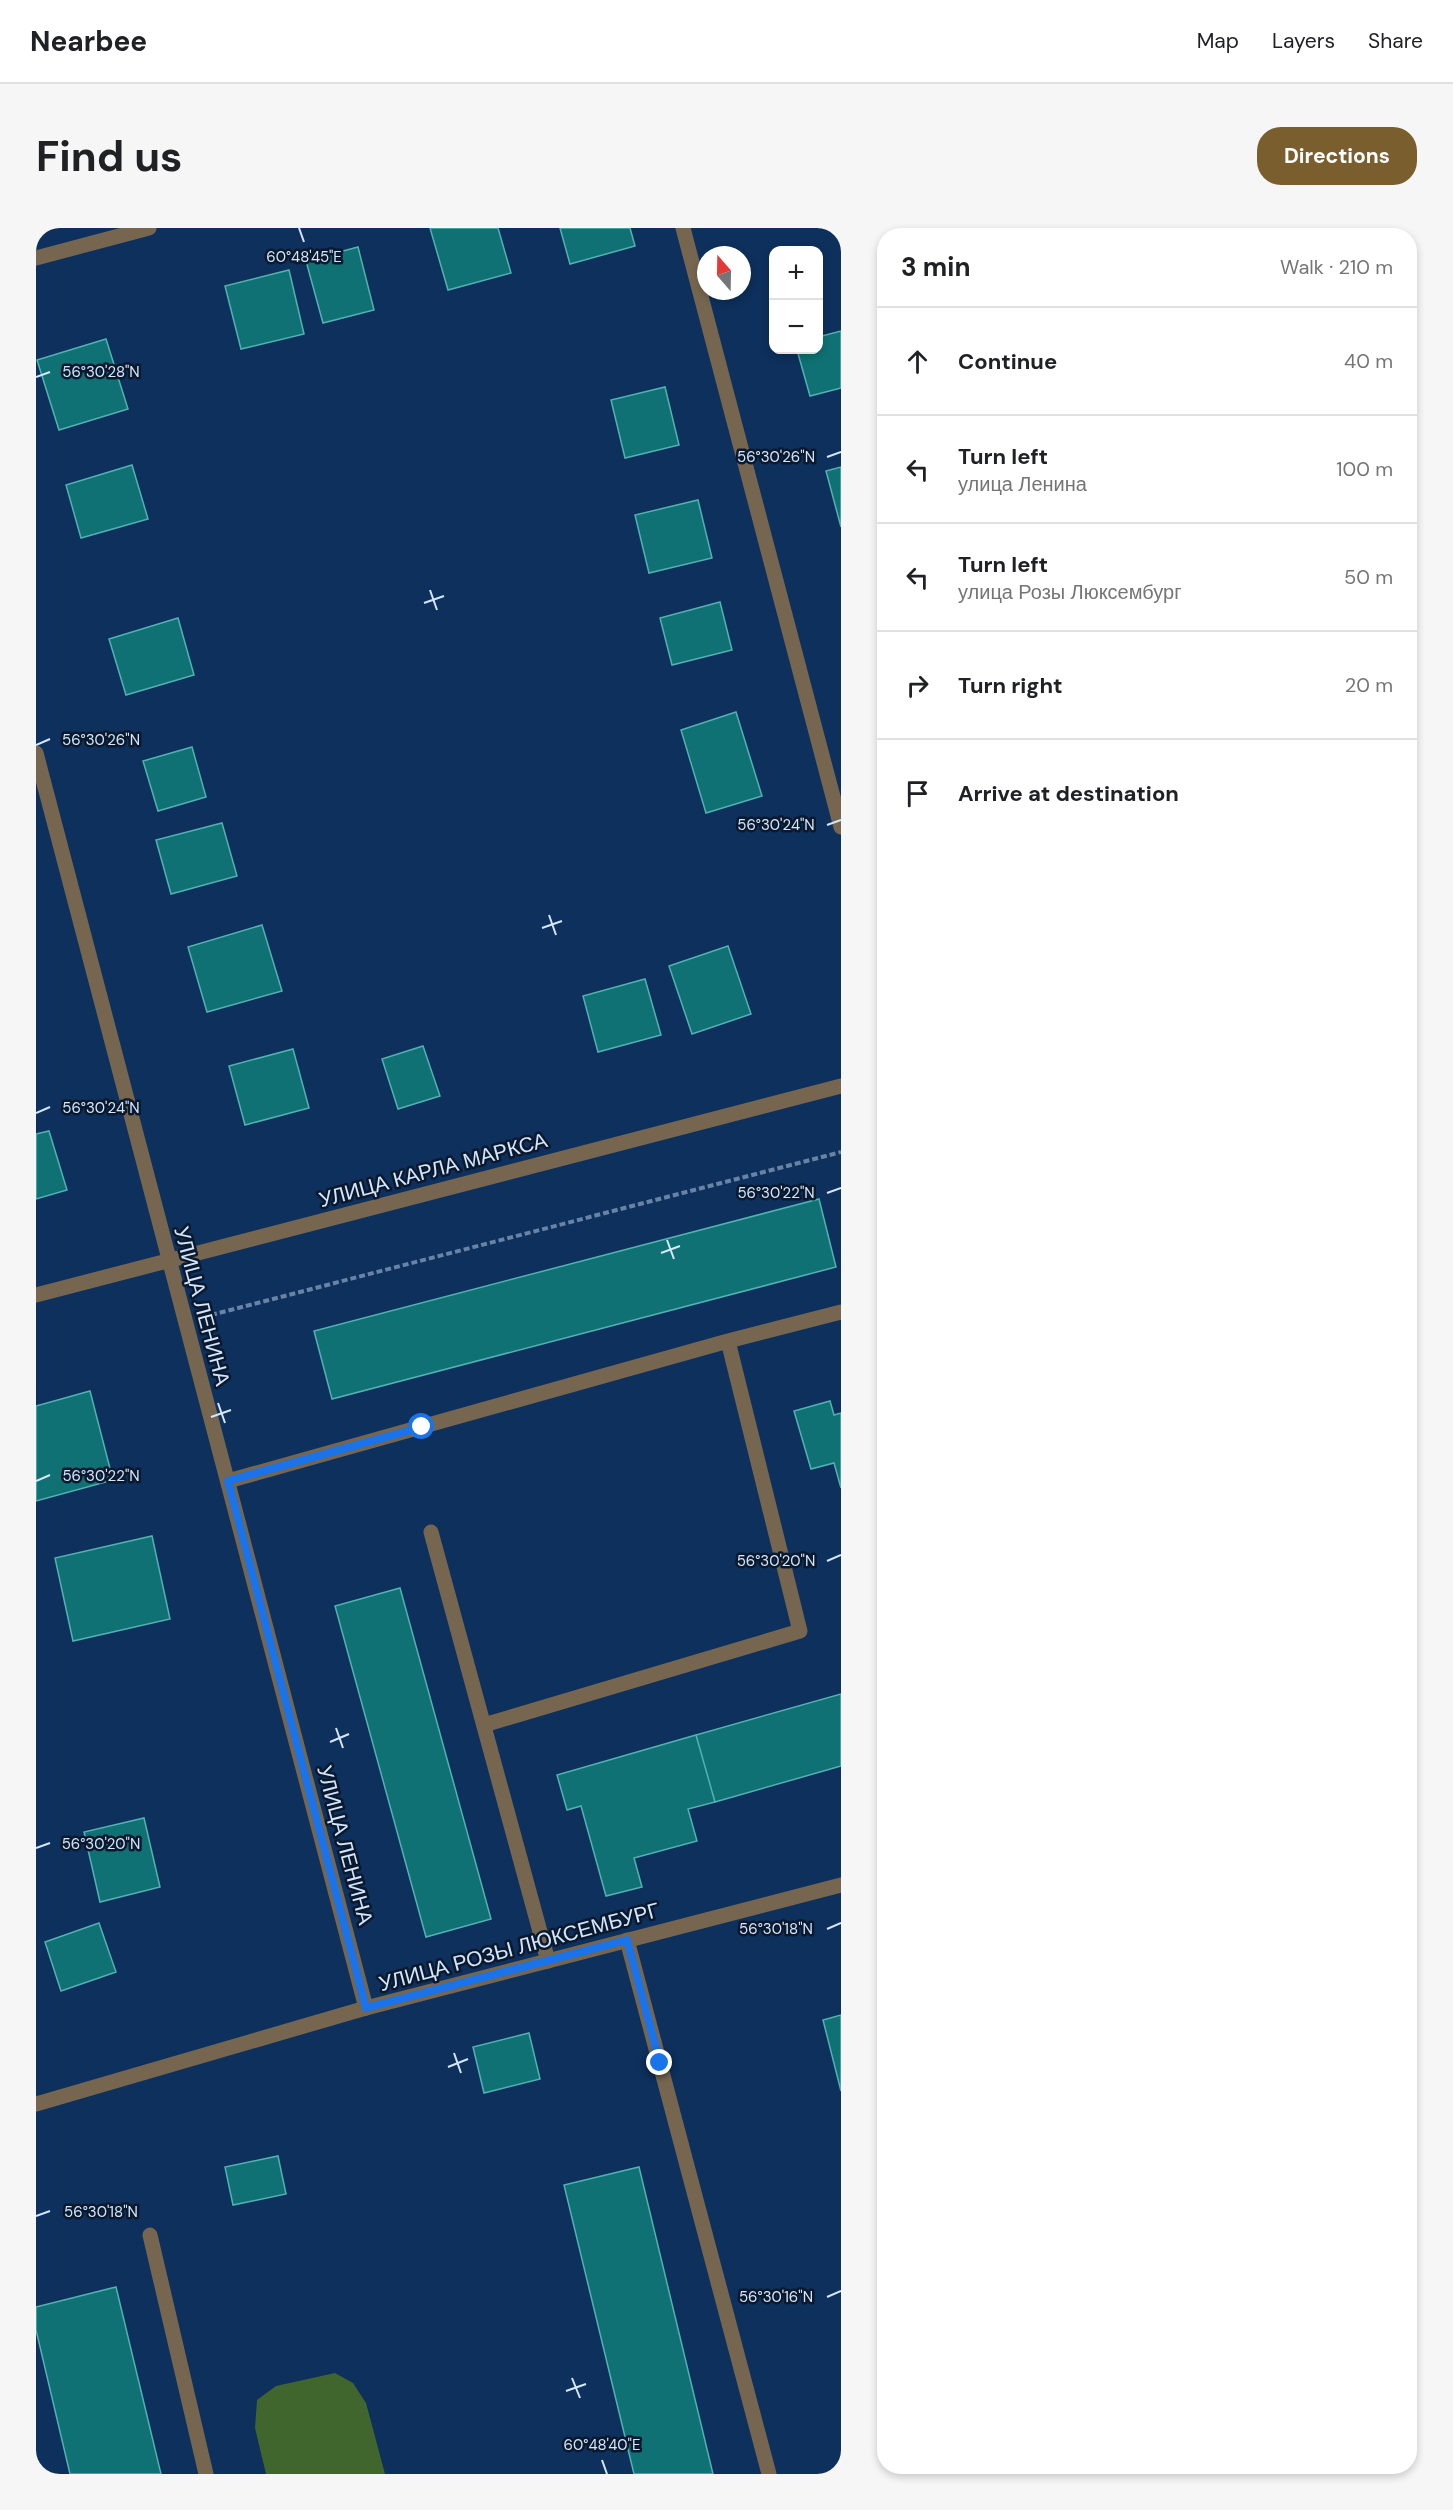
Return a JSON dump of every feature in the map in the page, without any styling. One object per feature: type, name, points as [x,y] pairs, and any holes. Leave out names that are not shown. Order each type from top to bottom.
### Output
[{"type":"street","points":[[36,258],[148,228]]},
{"type":"street","points":[[683,228],[841,827]]},
{"type":"street","name":"УЛИЦА ЛЕНИНА","points":[[36,753],[366,2008]]},
{"type":"street","name":"УЛИЦА КАРЛА МАРКСА","points":[[36,1295],[841,1086]]},
{"type":"street","points":[[228,1481],[728,1341],[841,1312]]},
{"type":"street","points":[[484,1725],[800,1631],[728,1341]]},
{"type":"street","points":[[431,1532],[548,1961]]},
{"type":"street","name":"УЛИЦА РОЗЫ ЛЮКСЕМБУРГ","points":[[36,2104],[366,2008],[841,1885]]},
{"type":"street","points":[[627,1940],[769,2474]]},
{"type":"street","points":[[150,2235],[206,2474]]},
{"type":"path","points":[[185,1322],[841,1152]]},
{"type":"green space","points":[[335,2373],[353,2383],[366,2403],[385,2474],[266,2474],[255,2428],[257,2400],[276,2386]]},
{"type":"building","points":[[430,228],[498,228],[511,273],[448,290]]},
{"type":"building","points":[[560,228],[630,228],[635,246],[570,264]]},
{"type":"building","points":[[358,247],[374,310],[323,323],[306,261]]},
{"type":"building","points":[[289,270],[304,334],[241,349],[225,286]]},
{"type":"building","points":[[841,331],[841,388],[810,396],[798,354],[823,354],[823,336]]},
{"type":"building","points":[[106,339],[128,409],[59,430],[37,360]]},
{"type":"building","points":[[665,387],[679,445],[625,458],[611,400]]},
{"type":"building","points":[[132,465],[148,519],[81,538],[66,485]]},
{"type":"building","points":[[841,467],[841,527],[826,471]]},
{"type":"building","points":[[698,500],[712,558],[649,573],[635,515]]},
{"type":"building","points":[[720,602],[732,650],[672,665],[660,618]]},
{"type":"building","points":[[178,618],[194,675],[126,695],[109,639]]},
{"type":"building","points":[[736,712],[762,796],[706,813],[681,730]]},
{"type":"building","points":[[192,747],[206,797],[158,811],[143,761]]},
{"type":"building","points":[[222,823],[237,876],[171,894],[156,840]]},
{"type":"building","points":[[262,925],[282,991],[207,1012],[188,947]]},
{"type":"building","points":[[728,946],[751,1014],[692,1034],[669,966]]},
{"type":"building","points":[[645,979],[661,1035],[598,1052],[583,996]]},
{"type":"building","points":[[423,1046],[440,1096],[398,1109],[382,1059]]},
{"type":"building","points":[[293,1049],[309,1108],[245,1125],[229,1066]]},
{"type":"building","points":[[49,1131],[67,1190],[36,1199],[36,1134]]},
{"type":"building","points":[[819,1199],[836,1267],[332,1399],[314,1331]]},
{"type":"building","points":[[90,1391],[113,1480],[36,1501],[36,1406]]},
{"type":"building","points":[[830,1401],[834,1415],[841,1413],[841,1488],[834,1463],[811,1469],[794,1411]]},
{"type":"building","points":[[152,1536],[170,1619],[73,1641],[55,1558]]},
{"type":"building","points":[[400,1588],[491,1919],[426,1937],[335,1606]]},
{"type":"building","points":[[841,1694],[841,1766],[715,1802],[696,1735]]},
{"type":"building","points":[[696,1735],[715,1802],[688,1809],[697,1841],[634,1858],[642,1887],[606,1896],[581,1806],[567,1810],[557,1775]]},
{"type":"building","points":[[144,1818],[160,1887],[100,1902],[84,1832]]},
{"type":"building","points":[[99,1923],[116,1972],[61,1991],[45,1942]]},
{"type":"building","points":[[841,2015],[841,2091],[823,2020]]},
{"type":"building","points":[[529,2033],[540,2079],[484,2093],[473,2047]]},
{"type":"building","points":[[278,2156],[286,2194],[233,2205],[225,2167]]},
{"type":"building","points":[[639,2167],[713,2474],[634,2474],[564,2185]]},
{"type":"building","points":[[116,2287],[161,2474],[70,2474],[36,2330],[36,2307]]},
{"type":"route","points":[[422,1427],[228,1481],[366,2008],[627,1940],[660,2063]]}]
